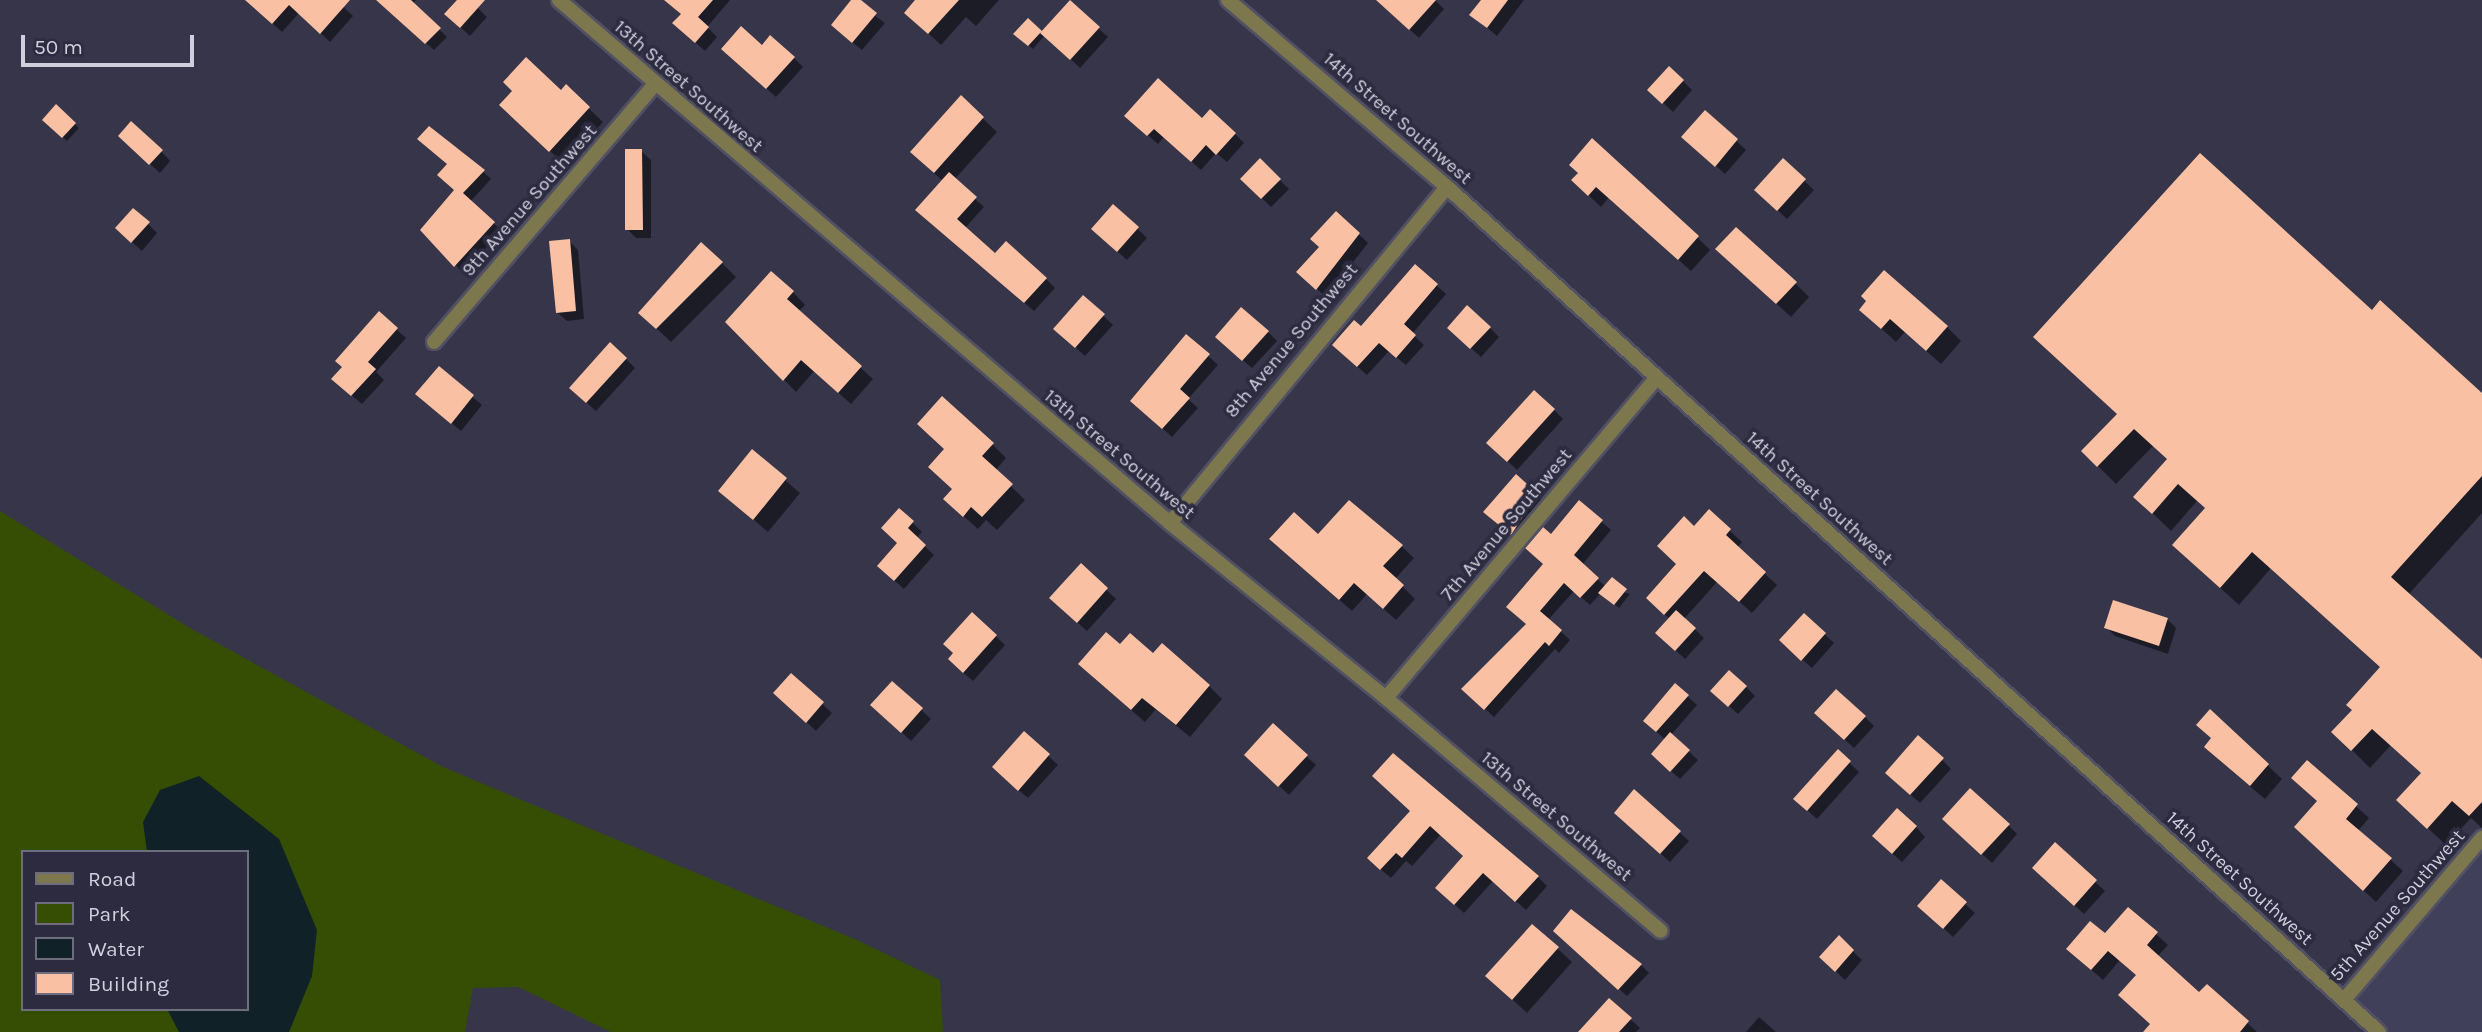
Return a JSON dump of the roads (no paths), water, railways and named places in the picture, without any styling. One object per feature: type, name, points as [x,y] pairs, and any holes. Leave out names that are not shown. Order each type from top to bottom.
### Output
[{"type":"street","name":"13th Street Southwest","points":[[559,0],[1170,523],[1386,698],[1661,931]]},
{"type":"street","name":"14th Street Southwest","points":[[1228,0],[1447,187],[2379,1032]]},
{"type":"street","name":"9th Avenue Southwest","points":[[434,342],[655,84]]},
{"type":"street","name":"8th Avenue Southwest","points":[[1170,523],[1447,187]]},
{"type":"street","name":"7th Avenue Southwest","points":[[1386,698],[1656,378]]},
{"type":"street","name":"5th Avenue Southwest","points":[[2344,1000],[2482,838]]},
{"type":"water","points":[[199,776],[279,839],[317,930],[312,976],[289,1032],[179,1032],[168,1011],[248,1011],[248,850],[147,850],[143,822],[160,790]]}]
